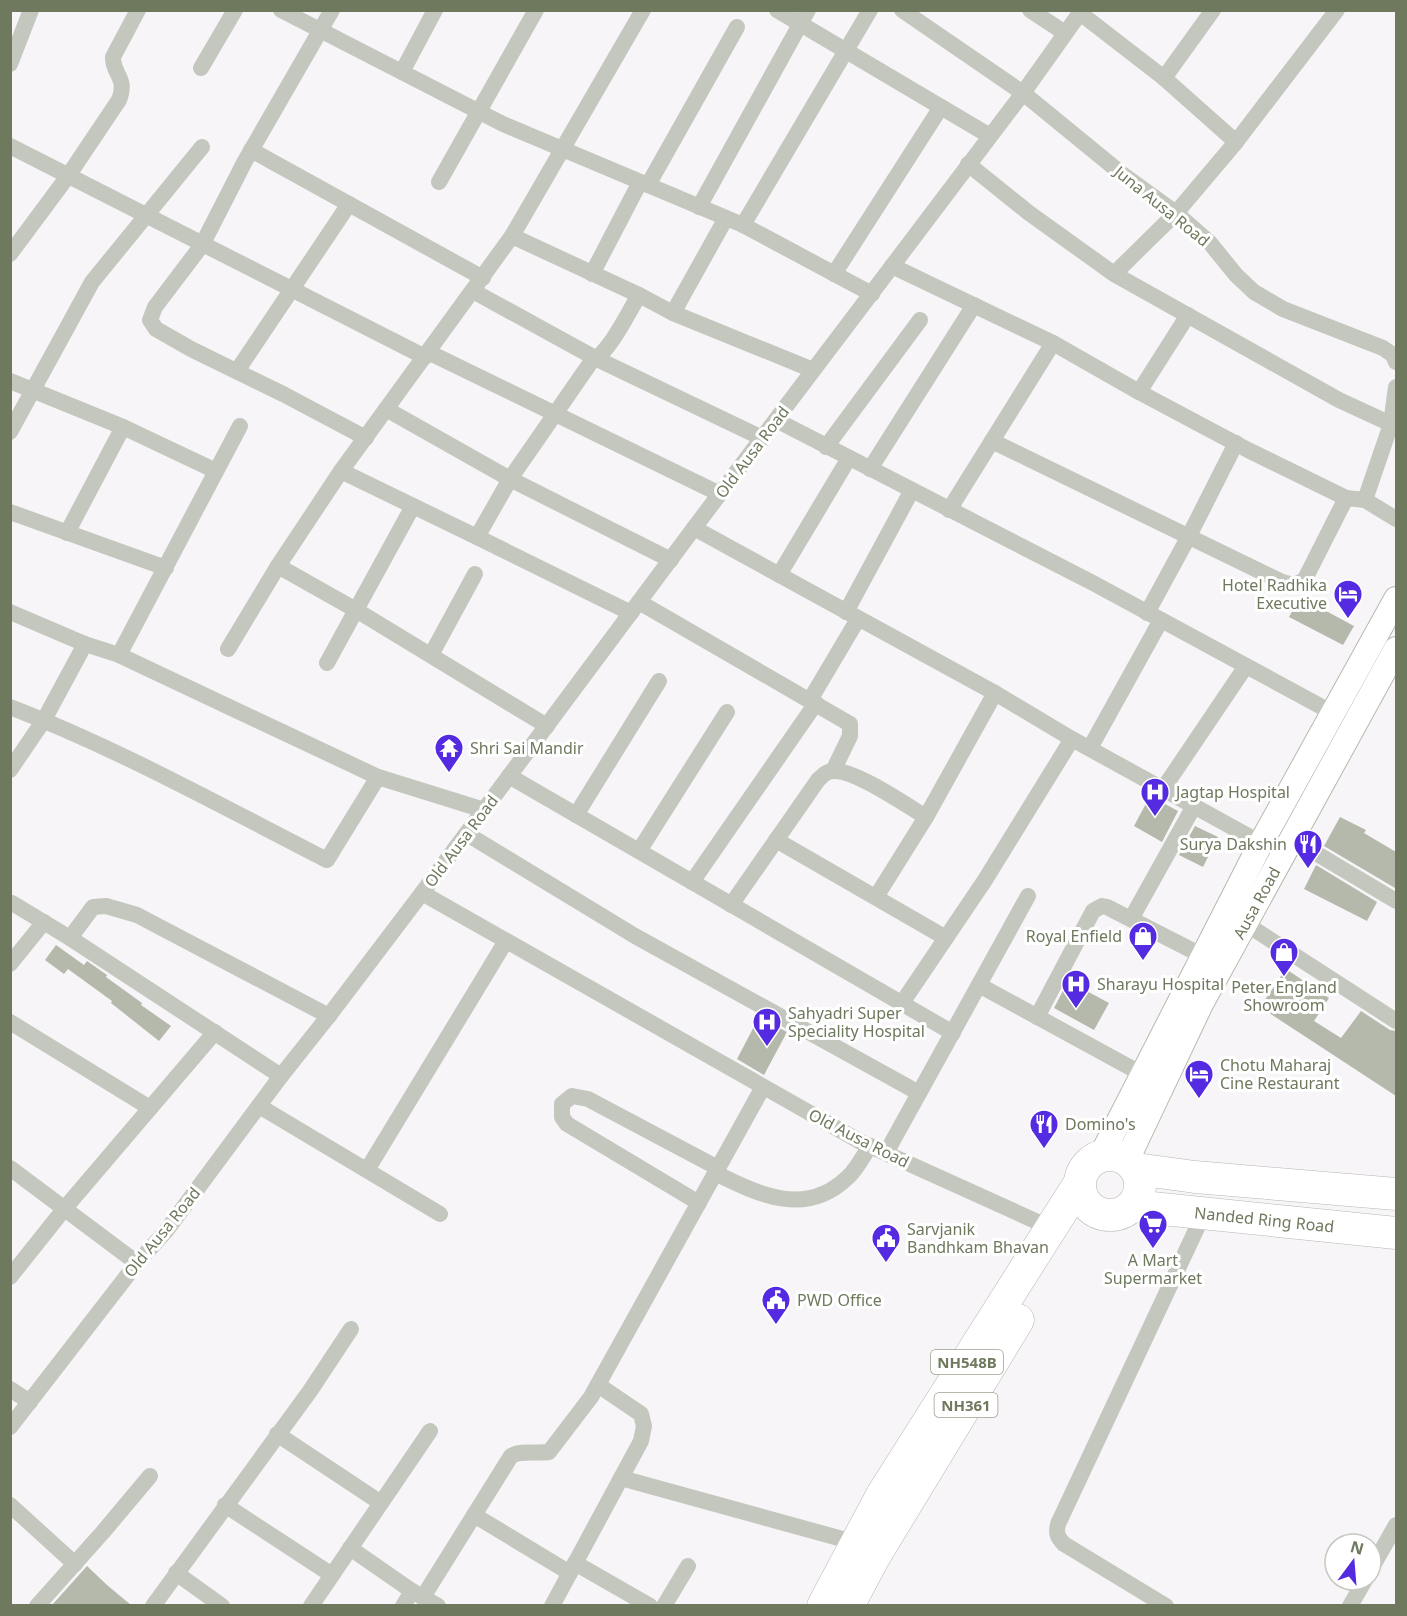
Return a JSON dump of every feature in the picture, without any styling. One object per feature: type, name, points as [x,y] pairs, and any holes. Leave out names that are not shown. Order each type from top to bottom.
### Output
[{"type":"highway","name":"Ausa Road","points":[[1083,1195],[1082,1172],[1090,1162],[1121,1162],[1140,1182],[1139,1195],[1133,1206]]},
{"type":"highway","points":[[1121,1162],[1207,1178],[1396,1194]]},
{"type":"highway","points":[[1051,1228],[1083,1195],[1110,1216],[1123,1213],[1133,1206]]},
{"type":"highway","name":"NH361","points":[[848,1605],[1083,1195]]},
{"type":"highway","name":"Nanded Ring Road","points":[[1133,1206],[1396,1233]]},
{"type":"highway","name":"NH548B","points":[[823,1605],[882,1496],[1051,1228]]},
{"type":"main road","points":[[1121,1162],[1142,1074],[1261,843],[1396,599]]},
{"type":"main road","name":"Ausa Road","points":[[1121,1162],[1201,1004],[1396,649]]},
{"type":"street","points":[[10,64],[31,10]]},
{"type":"street","points":[[10,254],[68,176],[119,100],[123,90],[113,57],[138,10]]},
{"type":"street","points":[[201,68],[235,10]]},
{"type":"street","points":[[281,10],[503,124],[743,225],[872,294]]},
{"type":"street","points":[[332,10],[251,150],[202,245],[155,307],[150,320],[156,329],[191,349],[366,438]]},
{"type":"street","points":[[402,72],[435,10]]},
{"type":"street","points":[[439,182],[537,10]]},
{"type":"street","points":[[228,649],[278,566],[341,471],[512,236],[643,10]]},
{"type":"street","points":[[777,10],[805,17],[846,51],[990,136]]},
{"type":"street","points":[[743,225],[870,10]]},
{"type":"street","name":"Juna Ausa Road","points":[[902,10],[1023,93],[1122,174],[1176,213],[1210,243],[1236,275],[1254,292],[1283,309],[1383,348],[1393,355],[1396,362]]},
{"type":"street","points":[[1030,10],[1065,33]]},
{"type":"street","points":[[1164,78],[1213,10]]},
{"type":"street","points":[[1114,274],[1176,213],[1236,142],[1337,10]]},
{"type":"street","points":[[1081,12],[1164,78],[1236,142]]},
{"type":"street","name":"Old Ausa Road","points":[[10,1427],[137,1263],[166,1232],[281,1076],[422,893],[1023,93],[1081,12]]},
{"type":"street","points":[[699,207],[805,17]]},
{"type":"street","points":[[592,274],[737,27]]},
{"type":"street","points":[[834,274],[941,107]]},
{"type":"street","points":[[10,146],[292,290],[556,413],[720,494]]},
{"type":"street","points":[[10,432],[92,282],[202,147]]},
{"type":"street","points":[[251,150],[349,204],[597,359],[762,438]]},
{"type":"street","points":[[968,164],[1029,213],[1114,274],[1339,400],[1391,424]]},
{"type":"street","points":[[237,371],[349,204]]},
{"type":"street","points":[[673,313],[726,218]]},
{"type":"street","points":[[512,236],[673,313],[813,370]]},
{"type":"street","points":[[892,266],[1053,343],[1139,393],[1236,443],[1346,498],[1365,500],[1396,519]]},
{"type":"street","points":[[477,537],[510,479],[591,362],[597,359],[607,347],[639,295]]},
{"type":"street","points":[[870,469],[974,305]]},
{"type":"street","points":[[1139,393],[1188,315]]},
{"type":"street","points":[[826,447],[920,320]]},
{"type":"street","points":[[949,510],[1053,343]]},
{"type":"street","points":[[10,381],[123,427],[216,471]]},
{"type":"street","points":[[1365,500],[1391,424],[1396,387]]},
{"type":"street","points":[[387,409],[510,479],[670,560]]},
{"type":"street","points":[[776,420],[1154,616],[1333,713]]},
{"type":"street","points":[[119,655],[240,426]]},
{"type":"street","points":[[68,533],[123,427]]},
{"type":"street","points":[[992,441],[1280,581],[1299,585],[1305,579],[1346,498]]},
{"type":"street","points":[[1090,748],[1154,616],[1189,536],[1236,443]]},
{"type":"street","points":[[779,575],[849,458]]},
{"type":"street","points":[[341,471],[477,537],[635,608],[813,701],[850,724],[850,736],[833,771]]},
{"type":"street","points":[[692,882],[813,701],[912,490]]},
{"type":"street","points":[[327,663],[413,506]]},
{"type":"street","points":[[10,513],[165,568]]},
{"type":"street","points":[[694,528],[995,693],[1072,739],[1261,843]]},
{"type":"street","points":[[278,566],[356,610],[547,726]]},
{"type":"street","points":[[431,655],[475,574]]},
{"type":"street","points":[[10,612],[85,644],[119,655],[378,777],[484,810]]},
{"type":"street","points":[[10,770],[44,720],[85,644]]},
{"type":"street","points":[[1163,789],[1246,666]]},
{"type":"street","points":[[576,815],[659,681]]},
{"type":"street","points":[[876,897],[926,817],[995,693]]},
{"type":"street","points":[[10,707],[44,720],[162,776],[327,860],[378,777]]},
{"type":"street","points":[[639,851],[727,712]]},
{"type":"street","points":[[902,1003],[985,880],[1072,739]]},
{"type":"street","points":[[731,905],[825,772],[843,772],[861,779],[926,817]]},
{"type":"street","points":[[509,776],[952,1033]]},
{"type":"street","points":[[1131,919],[1194,806]]},
{"type":"street","points":[[1296,831],[1314,852],[1396,901]]},
{"type":"street","points":[[466,834],[635,936],[919,1093]]},
{"type":"street","points":[[776,840],[946,938]]},
{"type":"street","name":"Old Ausa Road","points":[[422,893],[878,1150],[1051,1228]]},
{"type":"street","points":[[699,1203],[567,1124],[562,1117],[562,1104],[572,1096],[598,1102],[753,1192],[778,1198],[811,1200],[832,1189],[878,1150],[919,1093],[1028,896]]},
{"type":"street","points":[[12,903],[70,938],[281,1076]]},
{"type":"street","points":[[70,938],[93,907],[106,906],[137,915],[329,1016]]},
{"type":"street","points":[[1037,1017],[1093,911],[1102,906],[1203,956]]},
{"type":"street","points":[[10,964],[44,922]]},
{"type":"street","points":[[1245,924],[1396,1021]]},
{"type":"street","points":[[367,1170],[506,941]]},
{"type":"street","points":[[979,985],[1142,1074]]},
{"type":"street","points":[[10,1022],[150,1108]]},
{"type":"street","points":[[10,1277],[65,1208],[215,1032]]},
{"type":"street","points":[[403,1605],[418,1594],[474,1515],[511,1456],[515,1453],[549,1452],[585,1405],[763,1087]]},
{"type":"street","points":[[259,1106],[440,1214]]},
{"type":"street","points":[[10,1168],[137,1263]]},
{"type":"street","points":[[1166,1605],[1064,1544],[1056,1532],[1204,1213]]},
{"type":"street","points":[[153,1605],[310,1391],[351,1329]]},
{"type":"street","points":[[552,1605],[641,1441],[644,1426],[641,1414],[622,1399],[598,1385]]},
{"type":"street","points":[[10,1389],[30,1402]]},
{"type":"street","points":[[311,1605],[430,1431]]},
{"type":"street","points":[[277,1434],[381,1503]]},
{"type":"street","points":[[37,1605],[150,1476]]},
{"type":"street","points":[[621,1478],[857,1542]]},
{"type":"street","points":[[10,1505],[75,1564]]},
{"type":"street","points":[[225,1505],[332,1575]]},
{"type":"street","points":[[474,1515],[573,1568],[650,1605]]},
{"type":"street","points":[[1383,1548],[1396,1525]]},
{"type":"street","points":[[350,1548],[438,1605]]},
{"type":"street","points":[[664,1605],[688,1566]]},
{"type":"street","points":[[176,1573],[222,1605]]},
{"type":"street","points":[[1350,1605],[1358,1592]]},
{"type":"building","points":[[1300,597],[1354,626],[1343,645],[1289,617]]},
{"type":"building","points":[[1150,796],[1178,811],[1162,842],[1134,826]]},
{"type":"building","points":[[1340,817],[1366,830],[1364,833],[1396,852],[1395,888],[1324,846]]},
{"type":"building","points":[[1195,826],[1218,837],[1203,867],[1179,855]]},
{"type":"building","points":[[1316,865],[1377,902],[1367,921],[1304,889]]},
{"type":"building","points":[[56,945],[84,965],[87,961],[107,975],[106,977],[142,1003],[141,1005],[171,1026],[159,1041],[111,1003],[112,1001],[68,969],[64,974],[45,960]]},
{"type":"building","points":[[1286,969],[1329,998],[1314,1021],[1341,1038],[1361,1011],[1390,1030],[1396,1031],[1396,1096],[1260,1007]]},
{"type":"building","points":[[1068,981],[1109,1003],[1094,1030],[1054,1008]]},
{"type":"building","points":[[759,1017],[787,1032],[764,1075],[737,1059]]},
{"type":"building","points":[[87,1566],[107,1585],[131,1605],[52,1605]]},
{"type":"place","name":"Hotel Radhika Executive","points":[[1348,620]]},
{"type":"place","name":"Shri Sai Mandir","points":[[449,774]]},
{"type":"place","name":"Jagtap Hospital","points":[[1155,818]]},
{"type":"place","name":"Surya Dakshin","points":[[1308,870]]},
{"type":"place","name":"Royal Enfield","points":[[1143,962]]},
{"type":"place","name":"Peter England Showroom","points":[[1284,978]]},
{"type":"place","name":"Sharayu Hospital","points":[[1076,1010]]},
{"type":"place","name":"Sahyadri Super Speciality Hospital","points":[[767,1048]]},
{"type":"place","name":"Chotu Maharaj Cine Restaurant","points":[[1199,1100]]},
{"type":"place","name":"Domino's","points":[[1044,1150]]},
{"type":"place","name":"A Mart Supermarket","points":[[1153,1250]]},
{"type":"place","name":"Sarvjanik Bandhkam Bhavan","points":[[886,1264]]},
{"type":"place","name":"PWD Office","points":[[776,1326]]}]
